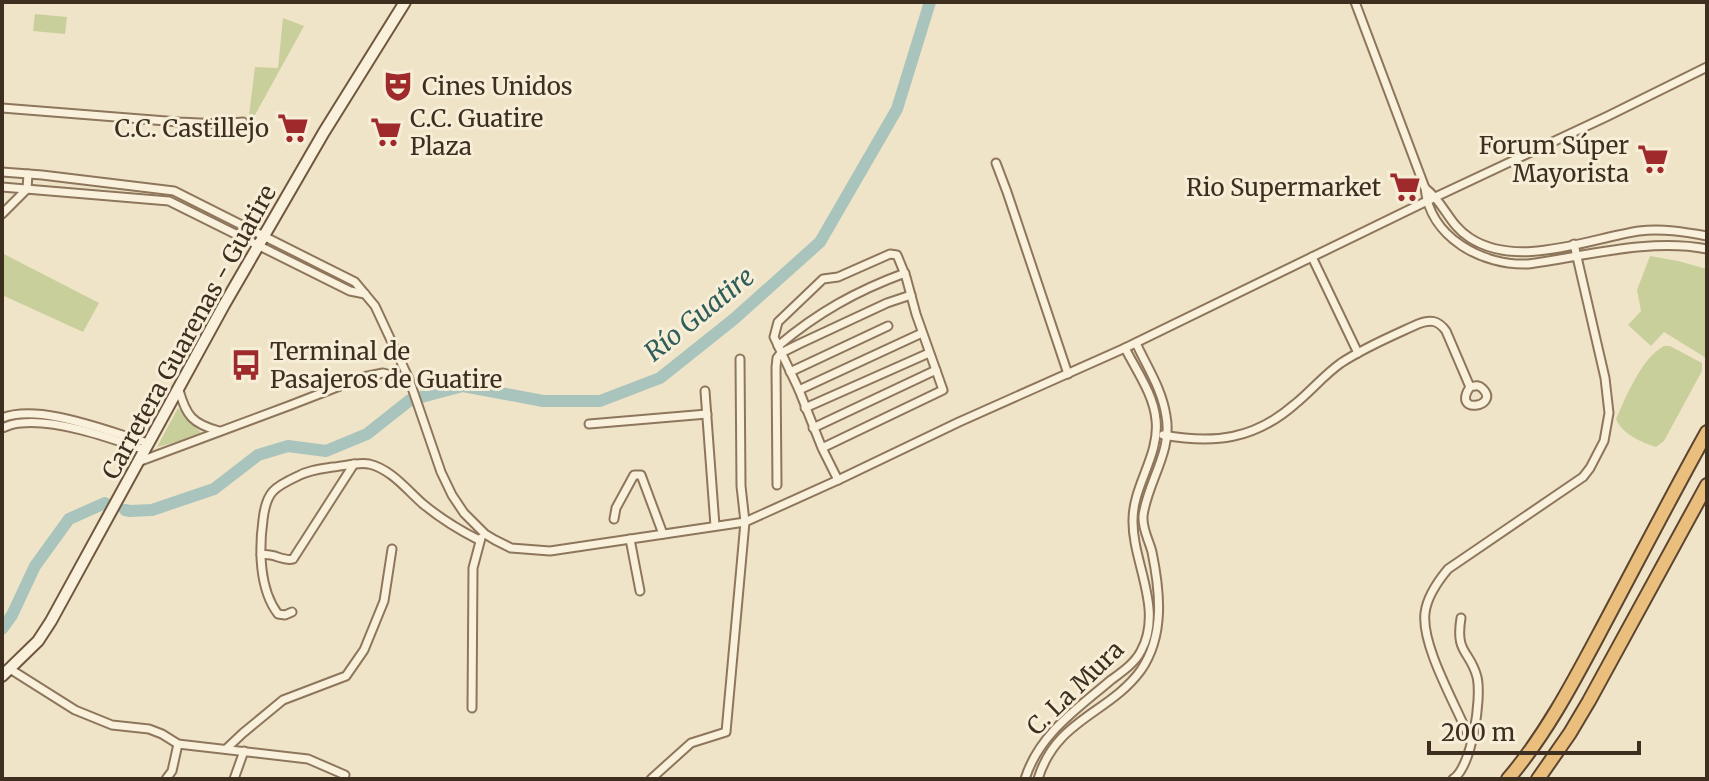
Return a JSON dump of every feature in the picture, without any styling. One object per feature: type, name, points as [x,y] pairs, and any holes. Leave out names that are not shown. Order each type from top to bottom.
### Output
[{"type":"highway","points":[[1508,779],[1541,735],[1571,685],[1707,432]]},
{"type":"highway","points":[[1538,779],[1608,669],[1707,485]]},
{"type":"main road","name":"Carretera Guarenas - Guatire","points":[[6,672],[44,633],[224,305],[324,132],[405,2]]},
{"type":"street","points":[[1355,2],[1432,214],[1449,235],[1472,253],[1512,264],[1643,246],[1682,245],[1707,249]]},
{"type":"street","points":[[292,612],[285,615],[275,611],[264,579],[261,555],[265,505],[275,487],[309,471],[368,464],[383,470],[449,524],[511,548],[550,551],[745,522],[1136,343],[1707,67]]},
{"type":"street","points":[[2,108],[179,122],[243,122]]},
{"type":"street","points":[[996,163],[1068,374]]},
{"type":"street","points":[[2,172],[174,191],[262,241]]},
{"type":"street","points":[[2,214],[27,189],[28,174]]},
{"type":"street","points":[[2,187],[169,201],[355,282],[375,306],[409,379],[452,495],[482,537]]},
{"type":"street","points":[[1425,188],[1437,196],[1458,229],[1491,248],[1532,252],[1654,230],[1707,236]]},
{"type":"street","points":[[1471,742],[1429,647],[1425,613],[1434,588],[1448,569],[1583,477],[1604,441],[1609,413],[1605,378],[1574,244]]},
{"type":"street","points":[[822,448],[943,390],[897,255],[890,254],[838,277],[823,279],[778,322],[774,337],[813,428],[822,448],[838,480]]},
{"type":"street","points":[[1312,257],[1358,353]]},
{"type":"street","points":[[777,485],[776,367],[780,350],[811,319],[828,308],[905,273]]},
{"type":"street","points":[[780,350],[911,295]]},
{"type":"street","points":[[1157,434],[1191,440],[1216,440],[1228,439],[1259,427],[1294,405],[1319,381],[1358,353],[1429,320],[1441,324],[1446,331],[1470,387]]},
{"type":"street","points":[[790,372],[888,326]]},
{"type":"street","points":[[799,390],[922,333]]},
{"type":"street","points":[[1038,779],[1050,753],[1072,725],[1129,683],[1141,669],[1157,635],[1158,604],[1143,515],[1167,436],[1167,418],[1159,390],[1136,343]]},
{"type":"street","name":"C. La Mura","points":[[1025,779],[1044,741],[1137,657],[1148,635],[1146,591],[1133,516],[1135,500],[1157,434],[1151,398],[1125,348]]},
{"type":"street","points":[[805,408],[929,353]]},
{"type":"street","points":[[651,779],[691,743],[726,732],[745,522],[741,486],[740,359]]},
{"type":"street","points":[[813,428],[936,370]]},
{"type":"street","points":[[136,467],[363,377],[383,373],[409,379]]},
{"type":"street","points":[[179,390],[184,409],[190,416],[204,427],[221,432]]},
{"type":"street","points":[[705,391],[715,526]]},
{"type":"street","points":[[2,418],[27,413],[55,416],[147,446]]},
{"type":"street","points":[[589,424],[707,414]]},
{"type":"street","points":[[2,428],[20,423],[42,424],[147,446]]},
{"type":"street","points":[[261,555],[293,559],[354,464]]},
{"type":"street","points":[[614,519],[616,508],[634,475],[641,475],[663,534]]},
{"type":"street","points":[[472,708],[473,568],[482,537]]},
{"type":"street","points":[[630,539],[640,591]]},
{"type":"street","points":[[226,749],[283,700],[346,676],[364,650],[384,601],[392,549]]},
{"type":"street","points":[[1453,779],[1460,775],[1479,705],[1476,672],[1459,640],[1461,618]]},
{"type":"street","points":[[6,672],[75,710],[112,725],[149,729],[178,744],[308,759],[345,775]]},
{"type":"street","points":[[166,779],[172,771],[178,744]]},
{"type":"street","points":[[234,779],[244,751]]},
{"type":"green space","points":[[35,14],[67,17],[65,34],[33,31]]},
{"type":"green space","points":[[283,18],[304,26],[255,115],[249,115],[255,67],[278,68]]},
{"type":"green space","points":[[2,253],[99,303],[83,332],[2,295]]},
{"type":"green space","points":[[1650,256],[1707,269],[1706,358],[1664,332],[1651,346],[1628,325],[1641,311],[1637,290]]},
{"type":"green space","points":[[1664,346],[1670,346],[1702,363],[1702,371],[1664,441],[1656,447],[1627,433],[1616,419],[1642,368]]},
{"type":"green space","points":[[178,408],[203,435],[157,447]]},
{"type":"waterway","name":"Río Guatire","points":[[125,510],[152,510],[214,489],[258,455],[288,446],[326,451],[367,434],[410,400],[463,386],[543,401],[600,401],[660,378],[734,319],[820,242],[897,109],[930,2]]},
{"type":"waterway","name":"Río Guatire","points":[[2,629],[35,566],[69,519],[105,503]]},
{"type":"place","name":"Cines Unidos","points":[[398,86]]},
{"type":"place","name":"C.C. Castillejo","points":[[293,128]]},
{"type":"place","name":"C.C. Guatire Plaza","points":[[386,132]]},
{"type":"place","name":"Forum Súper Mayorista","points":[[1653,159]]},
{"type":"place","name":"Rio Supermarket","points":[[1405,187]]},
{"type":"place","name":"Terminal de Pasajeros de Guatire","points":[[246,365]]}]
